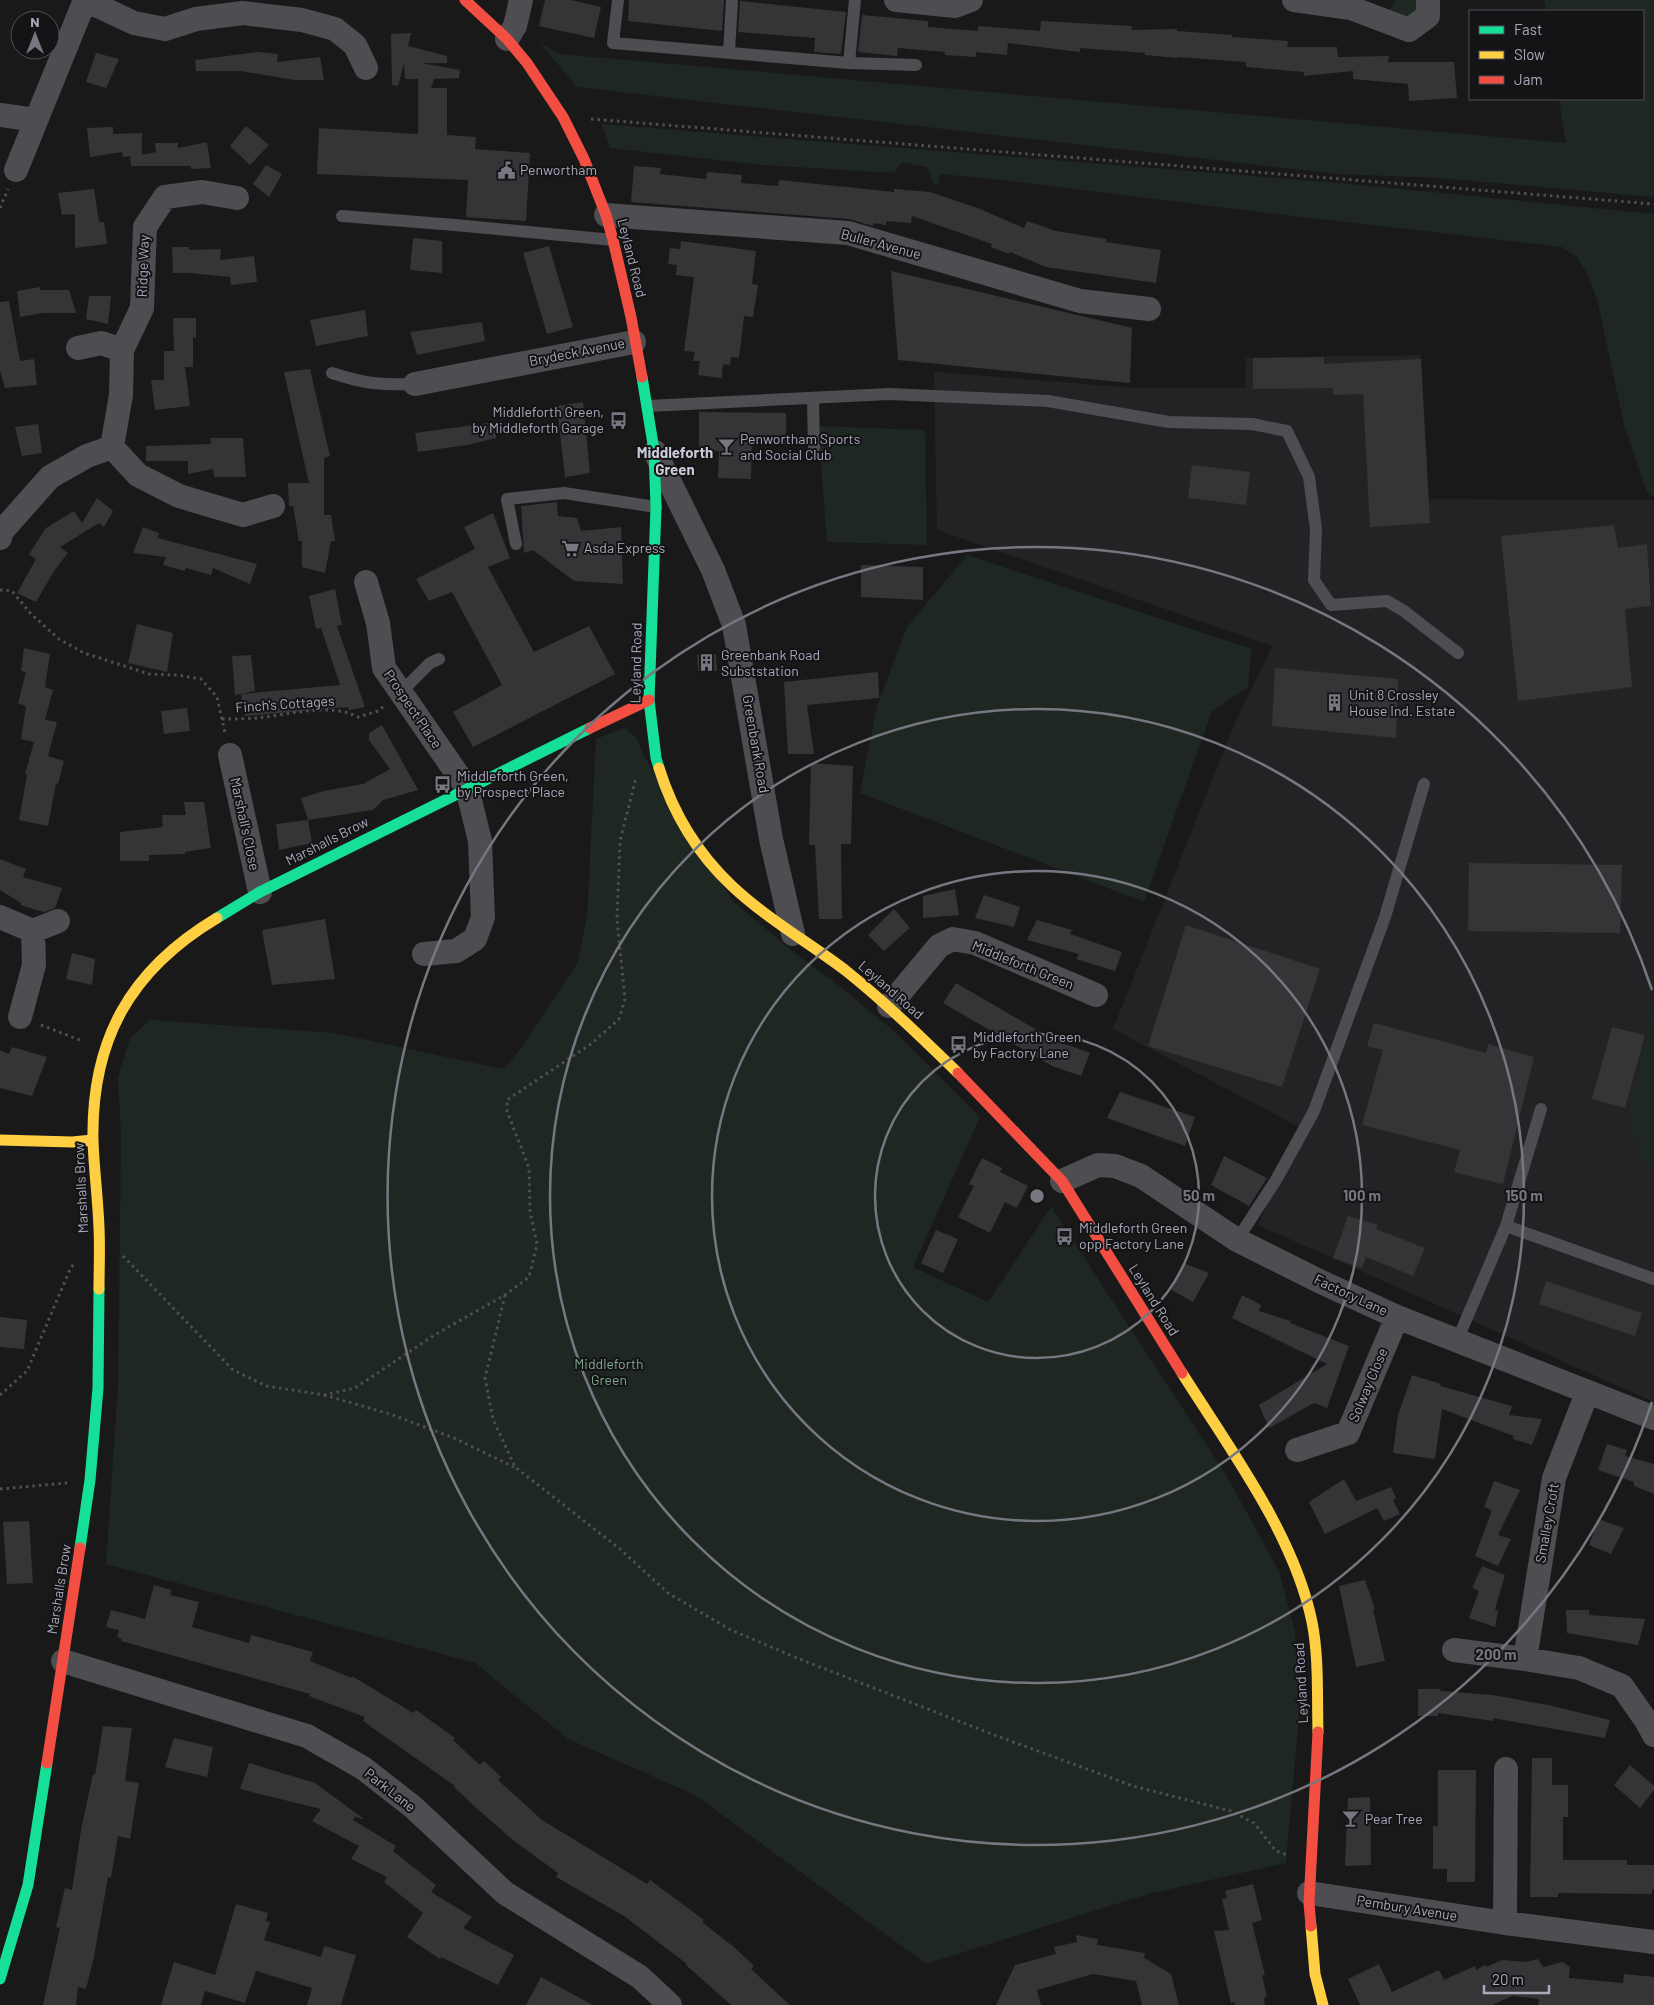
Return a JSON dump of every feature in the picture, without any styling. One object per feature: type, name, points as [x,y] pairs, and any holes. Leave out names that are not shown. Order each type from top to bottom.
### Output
[{"type":"main road","name":"Leyland Road","points":[[465,0],[507,39],[527,63],[563,117],[584,159],[613,240],[648,406],[654,450],[656,507],[649,700],[656,758],[664,784],[693,842],[732,886],[793,934],[843,968],[889,1006],[982,1096],[1062,1181],[1255,1489],[1295,1564],[1312,1622],[1316,1658],[1318,1747],[1309,1893],[1310,1931],[1315,1974],[1323,2005]]},
{"type":"main road","name":"Marshalls Brow","points":[[0,1979],[28,1885],[90,1480],[98,1388],[99,1230],[93,1140],[96,1088],[104,1049],[118,1016],[142,979],[171,950],[202,927],[260,892],[467,788],[649,700]]},
{"type":"main road","points":[[0,1140],[72,1142],[93,1140]]},
{"type":"street","points":[[16,170],[85,0],[134,23],[165,29],[196,19],[242,13],[302,20],[335,29],[356,45],[366,68]]},
{"type":"street","points":[[507,39],[515,26],[521,0]]},
{"type":"street","points":[[896,0],[955,6],[971,0]]},
{"type":"street","points":[[1294,0],[1357,4],[1409,30],[1428,16],[1428,0]]},
{"type":"street","points":[[0,115],[36,120]]},
{"type":"street","name":"Ridge Way","points":[[112,448],[121,395],[122,350],[142,308],[145,227],[165,197],[202,192],[237,198]]},
{"type":"street","name":"Buller Avenue","points":[[606,216],[848,233],[1080,302],[1149,309]]},
{"type":"street","name":"Brydeck Avenue","points":[[415,384],[634,342]]},
{"type":"street","points":[[78,348],[101,343],[122,350]]},
{"type":"street","points":[[0,538],[2,531],[50,478],[87,456],[112,448],[138,475],[178,496],[242,515],[273,506]]},
{"type":"street","name":"Greenbank Road","points":[[654,450],[713,570],[734,624],[771,839],[793,934]]},
{"type":"street","name":"Prospect Place","points":[[366,582],[378,624],[384,668],[467,788]]},
{"type":"street","name":"Marshall's Close","points":[[230,755],[260,892]]},
{"type":"street","points":[[424,954],[456,951],[474,939],[483,917],[480,841],[467,788]]},
{"type":"street","points":[[0,917],[34,931],[58,921]]},
{"type":"street","points":[[20,1017],[34,965],[34,931]]},
{"type":"street","name":"Middleforth Green","points":[[889,1006],[939,946],[953,939],[974,942],[1096,995]]},
{"type":"street","name":"Factory Lane","points":[[1062,1181],[1098,1165],[1115,1166],[1141,1176],[1237,1240],[1317,1280],[1457,1341],[1654,1418]]},
{"type":"street","name":"Solway Close","points":[[1297,1450],[1348,1432],[1397,1316]]},
{"type":"street","name":"Smalley Croft","points":[[1525,1659],[1554,1478],[1587,1393]]},
{"type":"street","points":[[1454,1650],[1579,1668],[1622,1686],[1647,1722],[1654,1736]]},
{"type":"street","name":"Park Lane","points":[[63,1661],[307,1736],[323,1745],[363,1768],[413,1806],[505,1893],[640,1978],[670,2005]]},
{"type":"street","points":[[1505,1923],[1506,1769]]},
{"type":"street","name":"Pembury Avenue","points":[[1309,1893],[1505,1923],[1654,1942]]},
{"type":"lane","points":[[618,0],[613,44],[849,63],[916,65]]},
{"type":"lane","points":[[729,52],[732,0]]},
{"type":"lane","points":[[849,63],[855,0]]},
{"type":"lane","points":[[342,216],[455,224],[613,240]]},
{"type":"lane","points":[[332,373],[375,385],[415,384]]},
{"type":"lane","points":[[648,406],[889,394],[1048,401],[1169,422],[1252,424],[1287,431],[1309,477],[1316,529],[1314,580],[1331,605],[1387,601],[1404,611],[1458,654]]},
{"type":"lane","points":[[814,398],[814,448]]},
{"type":"lane","points":[[516,544],[507,499],[564,493],[656,507]]},
{"type":"lane","points":[[401,692],[430,663],[439,659]]},
{"type":"lane","points":[[1237,1240],[1276,1180],[1314,1111],[1385,917],[1424,784]]},
{"type":"lane","points":[[1457,1341],[1506,1226],[1540,1110]]},
{"type":"lane","points":[[1506,1226],[1654,1279]]},
{"type":"path","points":[[563,117],[1654,204]]},
{"type":"path","points":[[0,590],[12,591],[31,614],[59,639],[84,653],[149,674],[177,675],[201,680],[217,697],[230,755]]},
{"type":"path","name":"Finch's Cottages","points":[[222,719],[254,718],[324,710],[346,711],[358,717],[378,711],[396,694],[401,692]]},
{"type":"path","points":[[324,1395],[355,1388],[436,1334],[505,1294],[529,1277],[537,1244],[530,1212],[529,1168],[507,1111],[507,1100],[591,1044],[618,1019],[625,998],[617,919],[620,841],[638,772]]},
{"type":"path","points":[[20,1017],[104,1049]]},
{"type":"path","points":[[99,1230],[173,1310],[233,1370],[267,1386],[324,1395],[390,1414],[445,1435],[515,1467],[620,1549],[668,1593],[729,1629],[806,1661],[1069,1763],[1133,1786],[1230,1811],[1254,1823],[1276,1851],[1310,1863]]},
{"type":"path","points":[[0,1395],[27,1371],[70,1267],[98,1251]]},
{"type":"path","points":[[505,1294],[485,1378],[493,1419],[515,1467]]},
{"type":"path","points":[[0,1489],[90,1480]]},
{"type":"shaded area","points":[[1420,355],[1428,499],[1654,500],[1654,1402],[1258,1225],[1301,1128],[1113,1029],[1235,723],[1272,646],[937,530],[934,372],[1134,388],[1245,388],[1246,358]]},
{"type":"green space","points":[[1396,0],[1421,0],[1415,16],[1397,20],[1388,12]]},
{"type":"green space","points":[[1544,0],[1654,0],[1654,197],[1439,178],[1337,174],[577,87],[540,43],[559,54],[1566,143],[1559,100],[1644,100],[1644,10],[1546,10]]},
{"type":"green space","points":[[602,124],[1340,183],[1654,214],[1654,497],[1646,490],[1624,425],[1598,303],[1589,277],[1577,257],[1562,247],[1002,180],[939,174],[939,184],[934,184],[927,167],[902,162],[894,173],[763,165],[610,148]]},
{"type":"green space","points":[[818,426],[925,430],[927,545],[827,542]]},
{"type":"green space","points":[[967,555],[1252,649],[1248,687],[1212,711],[1144,902],[860,793],[877,706],[907,627]]},
{"type":"green space","name":"Middleforth Green","points":[[624,728],[637,738],[644,756],[733,901],[791,950],[833,981],[893,1030],[980,1117],[913,1267],[988,1302],[1051,1207],[1225,1473],[1279,1571],[1295,1631],[1300,1706],[1286,1863],[1148,1894],[926,1964],[695,1795],[568,1739],[475,1663],[106,1564],[118,1386],[121,1135],[118,1078],[130,1038],[150,1020],[334,1033],[503,1069],[519,1051],[577,964],[587,918],[596,739]]},
{"type":"green space","points":[[1654,998],[1654,1163],[1642,1163],[1628,1117]]},
{"type":"building","points":[[545,0],[571,0],[601,7],[594,38],[539,26]]},
{"type":"building","points":[[629,0],[724,0],[722,31],[628,21]]},
{"type":"building","points":[[740,1],[846,12],[841,54],[814,52],[815,38],[738,32]]},
{"type":"building","points":[[862,15],[928,21],[928,27],[978,31],[978,26],[1040,31],[1041,21],[1132,26],[1131,30],[1177,29],[1177,31],[1232,35],[1232,37],[1288,41],[1287,47],[1337,47],[1338,57],[1389,56],[1388,62],[1454,62],[1457,98],[1409,101],[1408,84],[1353,79],[1353,71],[1304,76],[1304,72],[1246,67],[1246,62],[1178,58],[1145,55],[1145,53],[1080,48],[1080,52],[1008,43],[1007,55],[976,52],[976,57],[945,55],[945,52],[898,48],[897,56],[858,52]]},
{"type":"building","points":[[411,33],[408,46],[447,56],[447,63],[421,63],[460,70],[459,78],[434,79],[431,88],[447,88],[447,135],[476,137],[475,149],[530,153],[526,221],[466,217],[468,180],[317,174],[319,128],[418,134],[418,79],[405,79],[404,63],[398,86],[392,85],[391,34]]},
{"type":"building","points":[[257,52],[278,54],[277,62],[320,57],[324,80],[295,80],[241,71],[196,71],[195,60]]},
{"type":"building","points":[[96,53],[119,59],[106,88],[86,82]]},
{"type":"building","points":[[246,126],[269,145],[250,165],[230,146]]},
{"type":"building","points":[[113,127],[113,134],[142,133],[142,155],[156,152],[155,143],[178,143],[178,148],[207,142],[211,168],[131,166],[130,157],[132,156],[123,157],[122,152],[90,157],[87,128]]},
{"type":"building","points":[[266,165],[282,174],[269,197],[253,184]]},
{"type":"building","points":[[634,166],[661,168],[660,174],[706,179],[707,172],[742,175],[741,183],[778,186],[779,180],[894,192],[894,189],[930,192],[980,209],[1024,228],[1027,221],[1056,231],[1106,239],[1106,242],[1161,250],[1156,283],[1046,267],[1010,252],[1009,254],[991,247],[992,244],[912,216],[911,223],[886,221],[886,225],[873,223],[873,226],[849,219],[631,202]]},
{"type":"building","points":[[94,189],[99,222],[104,222],[107,244],[75,248],[75,214],[62,215],[58,193]]},
{"type":"building","points":[[413,238],[442,241],[442,273],[410,270]]},
{"type":"building","points":[[681,241],[756,251],[752,284],[758,285],[753,317],[744,316],[739,358],[731,357],[730,365],[723,364],[722,378],[698,375],[700,361],[693,361],[695,352],[684,351],[694,277],[676,275],[677,265],[668,264],[670,248],[680,249]]},
{"type":"building","points":[[549,246],[573,327],[547,334],[523,253]]},
{"type":"building","points":[[172,247],[189,247],[189,250],[221,249],[220,260],[254,256],[257,282],[231,285],[230,277],[173,273]]},
{"type":"building","points":[[891,271],[1132,328],[1130,383],[898,360]]},
{"type":"building","points":[[40,287],[40,290],[69,290],[76,313],[43,313],[20,317],[17,291]]},
{"type":"building","points":[[89,296],[111,296],[108,324],[86,319]]},
{"type":"building","points":[[9,301],[20,361],[34,359],[37,385],[5,388],[0,371],[0,302]]},
{"type":"building","points":[[365,310],[368,336],[316,346],[310,320]]},
{"type":"building","points":[[173,318],[196,318],[196,338],[193,337],[193,367],[185,367],[190,406],[155,410],[151,380],[164,380],[164,351],[174,351]]},
{"type":"building","points":[[482,322],[485,341],[417,355],[410,332]]},
{"type":"building","points":[[1324,357],[1324,364],[1421,359],[1430,523],[1370,527],[1363,394],[1333,395],[1333,388],[1253,389],[1253,358]]},
{"type":"building","points":[[310,369],[330,456],[324,458],[324,515],[331,515],[335,541],[331,541],[325,573],[302,567],[302,541],[299,541],[293,506],[289,506],[288,483],[309,483],[284,372]]},
{"type":"building","points":[[583,402],[590,473],[565,477],[557,406]]},
{"type":"building","name":"Penwortham Sports and Social Club","points":[[699,412],[786,413],[786,444],[752,444],[751,479],[718,478],[719,451],[699,450]]},
{"type":"building","points":[[496,422],[496,438],[467,445],[418,452],[415,433]]},
{"type":"building","points":[[38,424],[42,453],[22,456],[15,427]]},
{"type":"building","points":[[210,438],[243,438],[246,477],[214,477],[213,469],[188,474],[188,461],[146,461],[146,446],[211,444]]},
{"type":"building","points":[[1192,465],[1250,472],[1246,505],[1188,498]]},
{"type":"building","points":[[97,498],[113,511],[104,527],[99,523],[60,547],[68,553],[54,571],[36,602],[17,593],[36,559],[29,554],[46,528],[74,511],[82,523]]},
{"type":"building","points":[[557,502],[558,516],[577,518],[581,531],[621,527],[623,584],[574,581],[533,550],[524,553],[521,506]]},
{"type":"building","points":[[493,513],[510,558],[488,567],[534,652],[589,626],[615,674],[473,747],[453,712],[502,685],[452,592],[429,601],[416,579],[475,549],[464,527]]},
{"type":"building","points":[[1614,525],[1618,548],[1647,544],[1651,606],[1625,609],[1632,687],[1518,701],[1501,536]]},
{"type":"building","points":[[143,527],[159,533],[158,538],[257,564],[250,584],[213,568],[211,575],[186,568],[185,571],[163,565],[166,557],[133,553]]},
{"type":"building","points":[[861,565],[923,567],[923,600],[861,597]]},
{"type":"building","points":[[335,589],[342,625],[337,626],[365,707],[349,710],[348,707],[245,716],[241,694],[340,685],[321,628],[316,629],[309,596]]},
{"type":"building","points":[[137,624],[173,633],[167,672],[128,663]]},
{"type":"building","points":[[24,648],[50,654],[45,687],[53,690],[45,720],[57,722],[48,756],[64,761],[58,784],[56,783],[48,826],[19,820],[27,775],[25,774],[34,742],[21,739],[26,706],[18,703],[26,672],[21,671]]},
{"type":"building","name":"Greenbank Road Subststation","points":[[716,654],[717,671],[698,671],[697,655]]},
{"type":"building","points":[[251,655],[255,691],[235,695],[232,656]]},
{"type":"building","name":"Unit 8 Crossley House Ind. Estate","points":[[1275,668],[1398,679],[1396,738],[1272,726]]},
{"type":"building","points":[[878,672],[879,698],[807,705],[814,754],[788,754],[784,682]]},
{"type":"building","points":[[187,708],[190,731],[164,734],[161,711]]},
{"type":"building","points":[[382,725],[418,790],[383,800],[373,810],[308,820],[301,798],[324,791],[363,784],[390,769],[369,740],[369,733]]},
{"type":"building","points":[[811,763],[853,766],[851,844],[841,844],[842,919],[819,919],[815,845],[809,845]]},
{"type":"building","points":[[184,802],[204,802],[211,848],[185,852],[185,854],[149,855],[149,861],[120,861],[120,832],[163,827],[162,815],[186,815]]},
{"type":"building","points":[[308,820],[312,843],[279,850],[276,824]]},
{"type":"building","points":[[0,859],[26,869],[23,877],[62,888],[55,908],[44,912],[20,905],[21,903],[0,890]]},
{"type":"building","points":[[1469,863],[1622,865],[1620,933],[1468,931]]},
{"type":"building","points":[[955,889],[959,915],[923,918],[923,896]]},
{"type":"building","points":[[984,895],[1020,907],[1014,927],[975,918]]},
{"type":"building","points":[[894,909],[910,928],[884,951],[868,935]]},
{"type":"building","points":[[325,919],[335,979],[272,985],[262,930]]},
{"type":"building","points":[[1037,920],[1072,930],[1070,934],[1122,952],[1115,971],[1076,959],[1079,954],[1027,940]]},
{"type":"building","points":[[1186,925],[1320,969],[1282,1087],[1148,1046]]},
{"type":"building","points":[[72,953],[95,959],[92,985],[66,979]]},
{"type":"building","points":[[956,983],[1054,1040],[1090,1053],[1081,1076],[1052,1066],[943,1003]]},
{"type":"building","points":[[1374,1023],[1486,1053],[1488,1044],[1534,1057],[1503,1184],[1454,1172],[1460,1150],[1362,1125],[1383,1050],[1367,1046]]},
{"type":"building","points":[[1612,1027],[1645,1035],[1625,1108],[1592,1099]]},
{"type":"building","points":[[12,1047],[47,1057],[32,1096],[0,1088],[0,1050],[9,1054]]},
{"type":"building","points":[[1120,1092],[1195,1117],[1185,1146],[1107,1118]]},
{"type":"building","points":[[1224,1156],[1267,1178],[1249,1206],[1211,1185]]},
{"type":"building","points":[[982,1158],[1002,1168],[1000,1172],[1028,1186],[1017,1208],[1005,1202],[990,1233],[958,1217],[974,1186],[969,1184]]},
{"type":"building","points":[[1348,1216],[1378,1225],[1376,1229],[1425,1248],[1413,1276],[1366,1257],[1362,1268],[1333,1258]]},
{"type":"building","points":[[936,1230],[958,1239],[943,1273],[921,1263]]},
{"type":"building","points":[[1183,1263],[1209,1273],[1193,1302],[1170,1289]]},
{"type":"building","points":[[1546,1281],[1642,1313],[1635,1336],[1539,1304]]},
{"type":"building","points":[[1242,1295],[1261,1305],[1259,1311],[1291,1321],[1290,1323],[1349,1346],[1327,1408],[1314,1403],[1269,1428],[1259,1405],[1327,1364],[1232,1318]]},
{"type":"building","points":[[0,1317],[27,1320],[24,1349],[0,1347]]},
{"type":"building","points":[[1412,1375],[1441,1384],[1440,1386],[1512,1406],[1509,1415],[1542,1419],[1532,1445],[1513,1439],[1514,1436],[1442,1409],[1435,1459],[1393,1453],[1398,1415]]},
{"type":"building","points":[[1607,1444],[1627,1450],[1625,1456],[1654,1464],[1654,1494],[1634,1486],[1634,1482],[1598,1470]]},
{"type":"building","points":[[1344,1479],[1356,1501],[1391,1487],[1396,1498],[1393,1500],[1400,1514],[1384,1521],[1377,1508],[1325,1534],[1309,1502]]},
{"type":"building","points":[[1494,1481],[1520,1490],[1498,1535],[1511,1539],[1498,1566],[1475,1556],[1492,1510],[1484,1507]]},
{"type":"building","points":[[1598,1519],[1624,1528],[1611,1554],[1589,1545]]},
{"type":"building","points":[[29,1521],[33,1583],[7,1584],[3,1522]]},
{"type":"building","points":[[1482,1566],[1505,1575],[1495,1609],[1498,1611],[1495,1627],[1469,1618],[1479,1591],[1472,1588]]},
{"type":"building","points":[[1365,1580],[1375,1609],[1373,1609],[1385,1661],[1356,1667],[1339,1586]]},
{"type":"building","points":[[154,1585],[172,1590],[170,1595],[199,1602],[192,1627],[249,1643],[251,1635],[313,1652],[310,1661],[352,1678],[352,1676],[413,1713],[416,1710],[455,1738],[453,1740],[480,1765],[484,1761],[501,1777],[498,1780],[542,1820],[647,1884],[650,1880],[704,1920],[702,1922],[735,1948],[754,1966],[751,1969],[790,2005],[731,2005],[687,1964],[624,1916],[556,1877],[558,1873],[513,1840],[473,1805],[455,1786],[363,1721],[365,1717],[309,1696],[310,1694],[121,1641],[122,1639],[117,1637],[119,1630],[106,1627],[111,1610],[145,1619]]},
{"type":"building","points":[[1566,1610],[1589,1610],[1589,1615],[1645,1619],[1638,1645],[1567,1633]]},
{"type":"building","points":[[1418,1689],[1441,1689],[1440,1691],[1493,1695],[1548,1705],[1610,1720],[1605,1738],[1493,1718],[1493,1721],[1438,1713],[1438,1716],[1418,1716]]},
{"type":"building","points":[[103,1726],[132,1728],[125,1781],[139,1783],[130,1839],[118,1836],[111,1878],[108,1877],[94,1957],[86,1989],[78,1987],[76,2005],[43,2005],[60,1928],[56,1927],[65,1888],[72,1890],[81,1830],[93,1774],[95,1775]]},
{"type":"building","points":[[174,1738],[213,1747],[207,1777],[165,1767]]},
{"type":"building","points":[[1532,1758],[1552,1758],[1552,1785],[1568,1785],[1568,1817],[1563,1817],[1563,1860],[1627,1860],[1627,1865],[1654,1865],[1654,1889],[1652,1889],[1652,1894],[1558,1893],[1558,1897],[1530,1897]]},
{"type":"building","points":[[249,1763],[315,1783],[364,1819],[355,1817],[353,1820],[396,1846],[393,1851],[436,1885],[431,1892],[472,1917],[463,1928],[514,1955],[498,1985],[441,1957],[440,1959],[407,1937],[423,1913],[384,1882],[387,1877],[351,1859],[359,1846],[312,1821],[321,1809],[240,1789]]},
{"type":"building","points":[[1630,1765],[1654,1786],[1654,1790],[1640,1808],[1614,1785]]},
{"type":"building","points":[[1438,1770],[1476,1770],[1475,1882],[1447,1882],[1447,1869],[1433,1869],[1433,1826],[1438,1826]]},
{"type":"building","points":[[1370,1797],[1371,1865],[1345,1866],[1348,1798]]},
{"type":"building","points":[[1253,1884],[1262,1920],[1252,1923],[1265,1975],[1262,1975],[1267,1997],[1264,1998],[1265,2005],[1235,2005],[1235,2002],[1231,2003],[1214,1931],[1229,1930],[1222,1899],[1227,1898],[1225,1891]]},
{"type":"building","points":[[236,1904],[268,1913],[266,1921],[270,1922],[264,1940],[321,1957],[324,1946],[356,1955],[341,2005],[307,2005],[312,1988],[256,1971],[245,2003],[205,1991],[201,2005],[161,2005],[174,1962],[215,1975]]},
{"type":"building","points":[[1076,1935],[1098,1939],[1097,1945],[1145,1953],[1144,1958],[1171,1974],[1179,2005],[1142,2005],[1136,1981],[1093,1974],[1037,1990],[1041,2005],[996,2005],[1015,1965],[1056,1954],[1054,1947],[1077,1942]]},
{"type":"building","points":[[1538,1959],[1543,1967],[1562,1962],[1570,1967],[1569,1978],[1623,1983],[1624,1974],[1654,1977],[1654,2005],[1538,2005],[1539,1999],[1512,1996],[1492,2005],[1360,2005],[1348,1979],[1379,1964],[1392,1992],[1439,1970],[1444,1980],[1475,1966],[1476,1970],[1502,1960],[1526,1962]]},
{"type":"building","points":[[541,1977],[593,2005],[526,2005]]},
{"type":"traffic: fast","points":[[642,377],[654,450],[656,507],[649,700],[656,758],[659,768]]},
{"type":"traffic: fast","points":[[217,918],[260,892],[590,728]]},
{"type":"traffic: fast","points":[[80,1548],[90,1480],[98,1388],[99,1289]]},
{"type":"traffic: fast","points":[[0,1979],[28,1885],[47,1763]]},
{"type":"traffic: slow","points":[[659,768],[679,817],[708,860],[720,874],[759,909],[860,982],[958,1073]]},
{"type":"traffic: slow","points":[[99,1289],[99,1228],[93,1141],[94,1105],[99,1071],[108,1040],[122,1011],[139,985],[161,961],[187,938],[217,918]]},
{"type":"traffic: slow","points":[[0,1140],[72,1142],[93,1140]]},
{"type":"traffic: slow","points":[[1182,1373],[1258,1493],[1291,1557],[1303,1589],[1312,1622],[1316,1649],[1318,1732]]},
{"type":"traffic: slow","points":[[1311,1926],[1315,1974],[1323,2005]]},
{"type":"traffic: jam","points":[[465,0],[507,39],[527,63],[563,117],[584,159],[606,215],[613,240],[631,317],[642,377]]},
{"type":"traffic: jam","points":[[590,728],[649,700]]},
{"type":"traffic: jam","points":[[958,1073],[1062,1181],[1182,1373]]},
{"type":"traffic: jam","points":[[47,1763],[80,1548]]},
{"type":"traffic: jam","points":[[1311,1926],[1309,1903],[1318,1732]]},
{"type":"place","name":"Penwortham","points":[[506,170]]},
{"type":"place","name":"Middleforth Green, by Middleforth Garage","points":[[618,420]]},
{"type":"place","name":"Penwortham Sports and Social Club","points":[[726,447]]},
{"type":"place","name":"Asda Express","points":[[570,548]]},
{"type":"place","name":"Greenbank Road Subststation","points":[[707,663]]},
{"type":"place","name":"Unit 8 Crossley House Ind. Estate","points":[[1335,703]]},
{"type":"place","name":"Middleforth Green, by Prospect Place","points":[[443,784]]},
{"type":"place","name":"Middleforth Green by Factory Lane","points":[[959,1045]]},
{"type":"place","name":"Middleforth Green opp Factory Lane","points":[[1065,1236]]},
{"type":"place","name":"Pear Tree","points":[[1351,1819]]},
{"type":"district","name":"Middleforth Green","points":[[675,462]]}]
